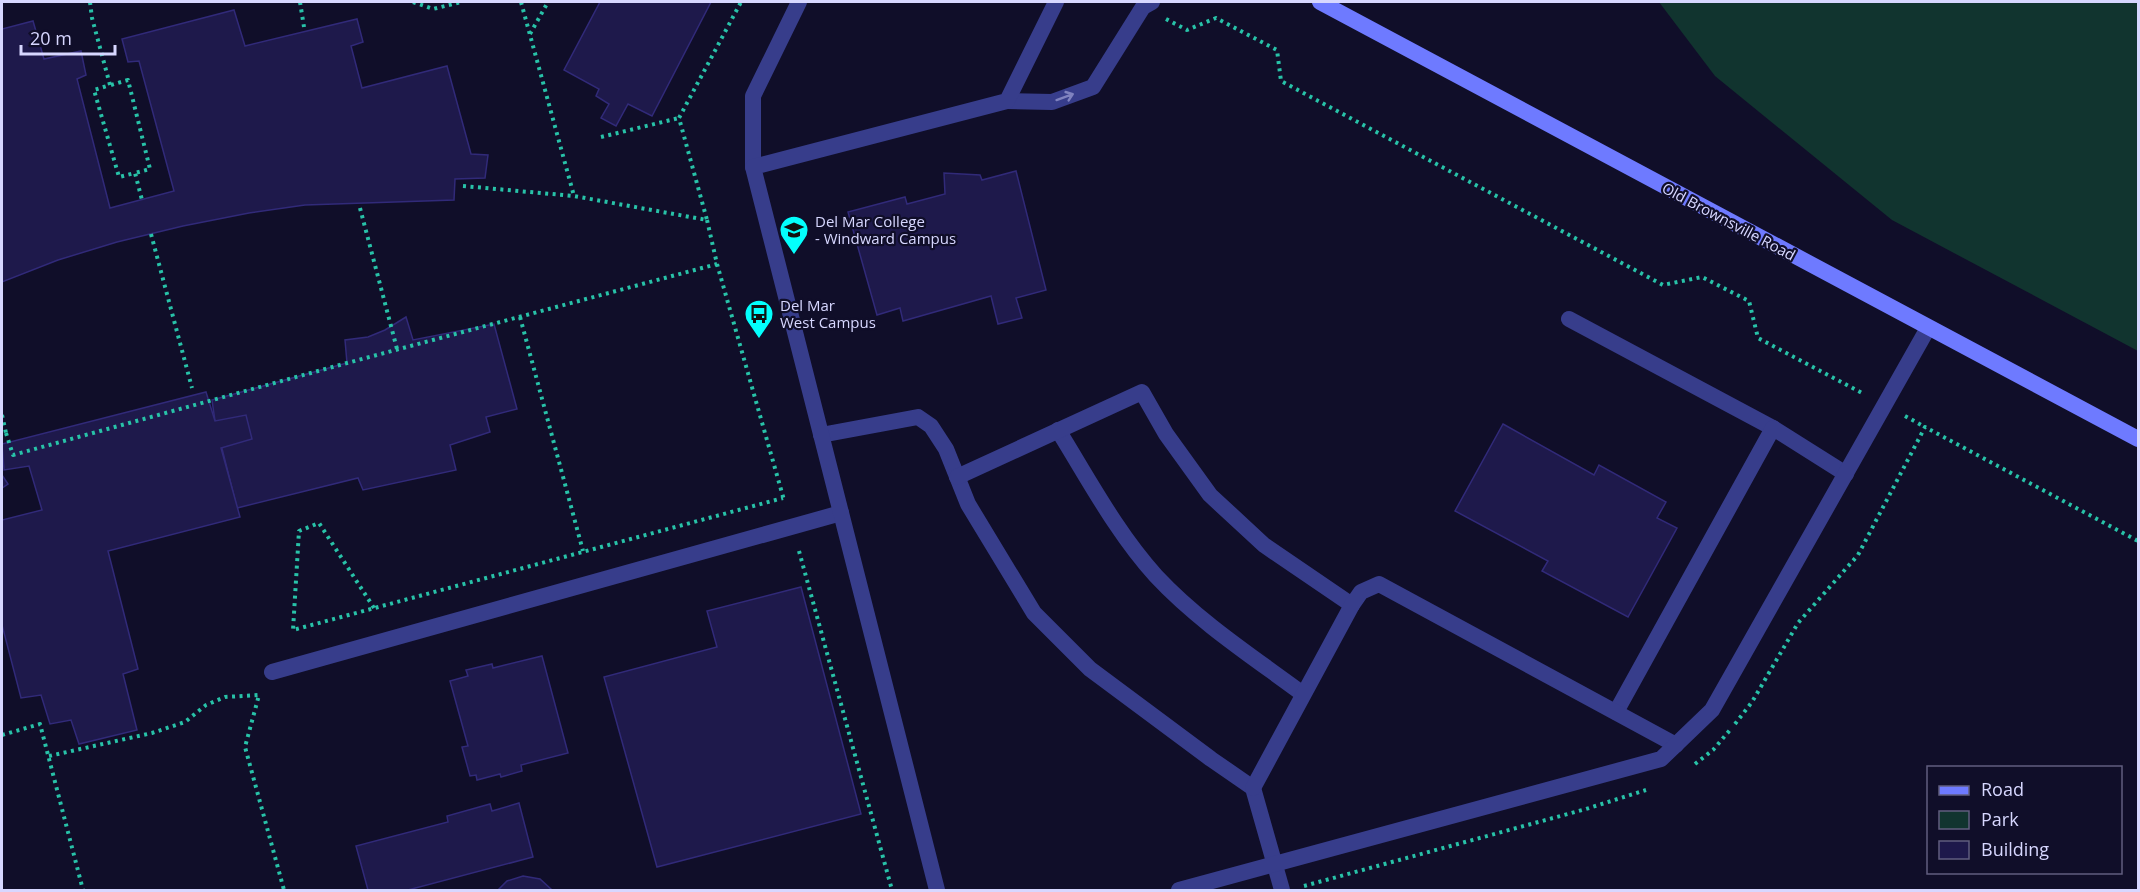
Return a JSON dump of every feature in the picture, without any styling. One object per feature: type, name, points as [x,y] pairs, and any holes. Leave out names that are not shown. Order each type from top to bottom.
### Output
[{"type":"main road","name":"Old Brownsville Road","points":[[1320,2],[2139,439]]},
{"type":"lane","points":[[799,2],[753,96],[753,167],[937,891]]},
{"type":"lane","points":[[1007,101],[1056,2]]},
{"type":"lane","points":[[753,167],[1007,101],[1052,102],[1093,87],[1148,4]]},
{"type":"lane","points":[[1569,319],[1773,428],[1846,474]]},
{"type":"lane","points":[[1179,891],[1661,759],[1712,710],[1928,328]]},
{"type":"lane","points":[[957,477],[1142,392],[1166,434],[1210,495],[1264,544],[1352,605]]},
{"type":"lane","points":[[821,435],[918,417],[931,426],[941,441],[968,504],[1034,613],[1090,669],[1253,788],[1282,891]]},
{"type":"lane","points":[[1616,712],[1773,428]]},
{"type":"lane","points":[[1058,430],[1116,524],[1156,576],[1211,627],[1304,694]]},
{"type":"lane","points":[[272,672],[841,513]]},
{"type":"lane","points":[[1253,788],[1352,605],[1361,592],[1379,584],[1676,745]]},
{"type":"path","points":[[90,2],[92,18],[110,85]]},
{"type":"path","points":[[300,2],[304,27]]},
{"type":"path","points":[[413,2],[433,9],[461,2]]},
{"type":"path","points":[[521,2],[573,196]]},
{"type":"path","points":[[530,34],[548,2]]},
{"type":"path","points":[[741,2],[679,118],[717,264],[792,526],[892,891]]},
{"type":"path","points":[[1148,4],[1187,30],[1216,18],[1277,50],[1281,81],[1663,285],[1702,277],[1749,302],[1758,338],[1925,427]]},
{"type":"path","points":[[128,80],[150,169],[135,173],[119,177],[94,90],[128,80]]},
{"type":"path","points":[[601,137],[679,118]]},
{"type":"path","points":[[135,173],[142,200]]},
{"type":"path","points":[[463,186],[573,196],[707,220]]},
{"type":"path","points":[[360,208],[397,349]]},
{"type":"path","points":[[151,234],[192,388]]},
{"type":"path","points":[[2,415],[4,434],[14,455],[397,349],[717,264]]},
{"type":"path","points":[[520,317],[583,551]]},
{"type":"path","points":[[374,608],[319,523],[299,531],[293,630],[783,498]]},
{"type":"path","points":[[49,756],[174,726],[185,722],[206,705],[225,697],[259,695],[245,747],[284,891]]},
{"type":"path","points":[[2,735],[40,724],[83,891]]},
{"type":"green space","points":[[1659,2],[2138,2],[2138,351],[1892,220],[1715,76]]},
{"type":"building","points":[[600,2],[711,2],[652,116],[628,104],[616,126],[601,118],[609,104],[596,96],[599,89],[564,70]]},
{"type":"building","points":[[234,10],[245,46],[357,19],[363,42],[351,46],[362,88],[447,66],[471,154],[488,155],[485,178],[455,179],[454,200],[305,205],[183,226],[117,242],[58,260],[2,282],[2,29],[33,21],[44,59],[81,51],[86,75],[77,79],[110,208],[174,191],[139,61],[128,62],[122,39]]},
{"type":"building","points":[[1016,171],[1046,290],[1016,298],[1022,318],[998,324],[991,296],[903,321],[900,308],[877,315],[848,212],[905,197],[907,204],[945,194],[944,173],[980,175],[982,180]]},
{"type":"building","points":[[406,317],[413,340],[494,324],[517,409],[486,417],[490,432],[450,445],[456,470],[363,490],[358,478],[237,508],[215,421],[212,400],[347,363],[345,340],[368,337]]},
{"type":"building","points":[[206,392],[215,421],[246,415],[252,439],[221,448],[240,517],[108,551],[138,669],[123,674],[137,730],[79,744],[71,720],[50,724],[41,695],[21,698],[2,625],[2,520],[42,510],[29,466],[4,470],[2,444]]},
{"type":"building","points":[[1503,424],[1594,475],[1599,465],[1666,502],[1657,518],[1677,528],[1628,617],[1542,571],[1548,561],[1455,511]]},
{"type":"building","points":[[2,475],[8,484],[2,488]]},
{"type":"building","points":[[801,587],[861,814],[657,867],[604,677],[717,647],[707,611]]},
{"type":"building","points":[[542,656],[568,753],[521,765],[522,771],[477,780],[476,775],[470,776],[462,747],[468,746],[450,681],[468,676],[466,670],[492,664],[493,668]]},
{"type":"building","points":[[519,803],[533,857],[408,890],[368,890],[356,846],[448,822],[447,816],[490,804],[492,811]]},
{"type":"building","points":[[523,876],[540,879],[552,890],[498,890],[507,881]]},
{"type":"place","name":"Del Mar College - Windward Campus","points":[[794,256]]},
{"type":"place","name":"Del Mar West Campus","points":[[759,340]]}]
